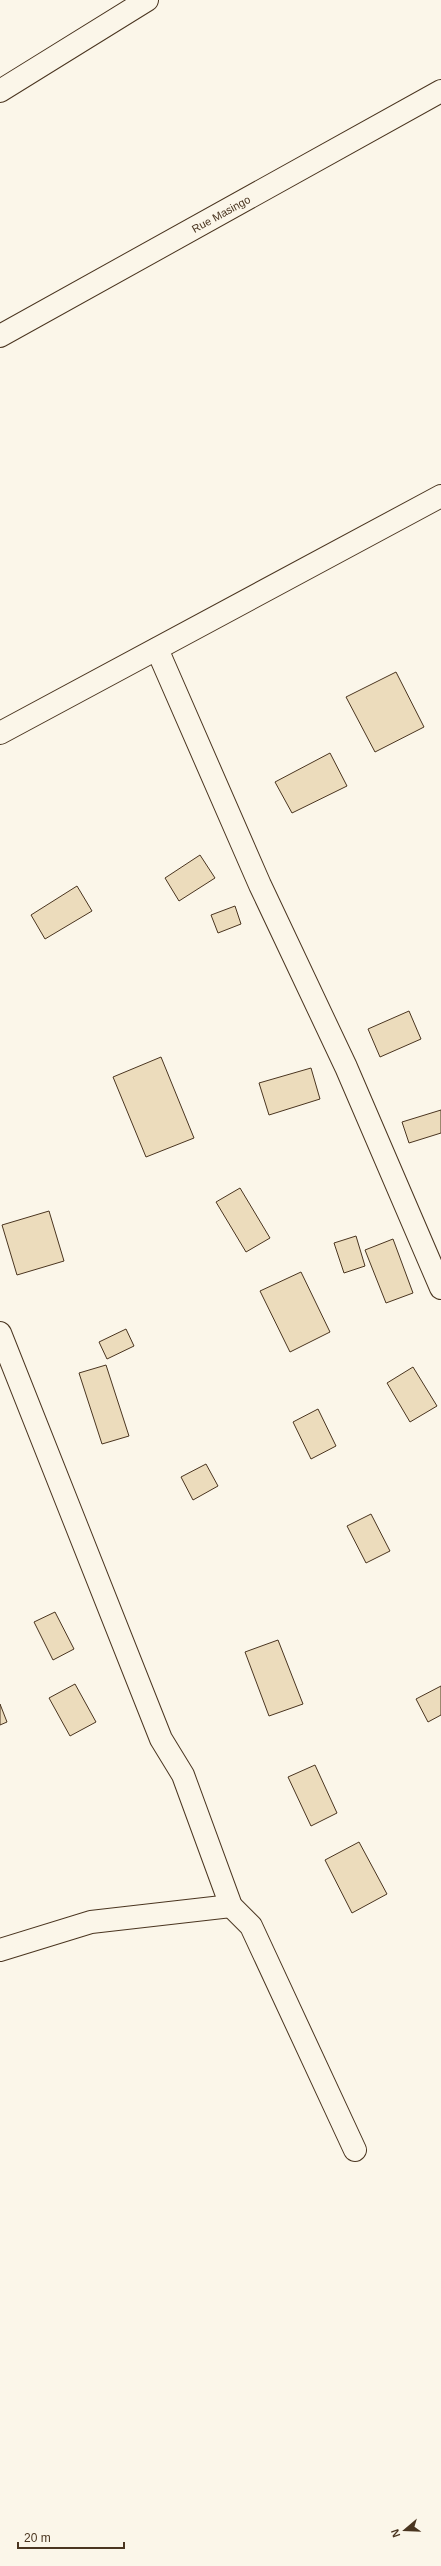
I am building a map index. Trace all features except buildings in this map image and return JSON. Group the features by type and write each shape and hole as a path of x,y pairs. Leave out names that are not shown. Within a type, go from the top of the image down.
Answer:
{"street":[{"path":"0,91 147,0"},
{"name":"Rue Masingo","path":"0,336 441,91"},
{"path":"0,733 441,496"},
{"path":"157,649 260,885 346,1067 441,1288"},
{"path":"0,1333 161,1739 183,1775 231,1906 251,1926 355,2150"},
{"path":"0,1950 91,1922 231,1906"}]}
